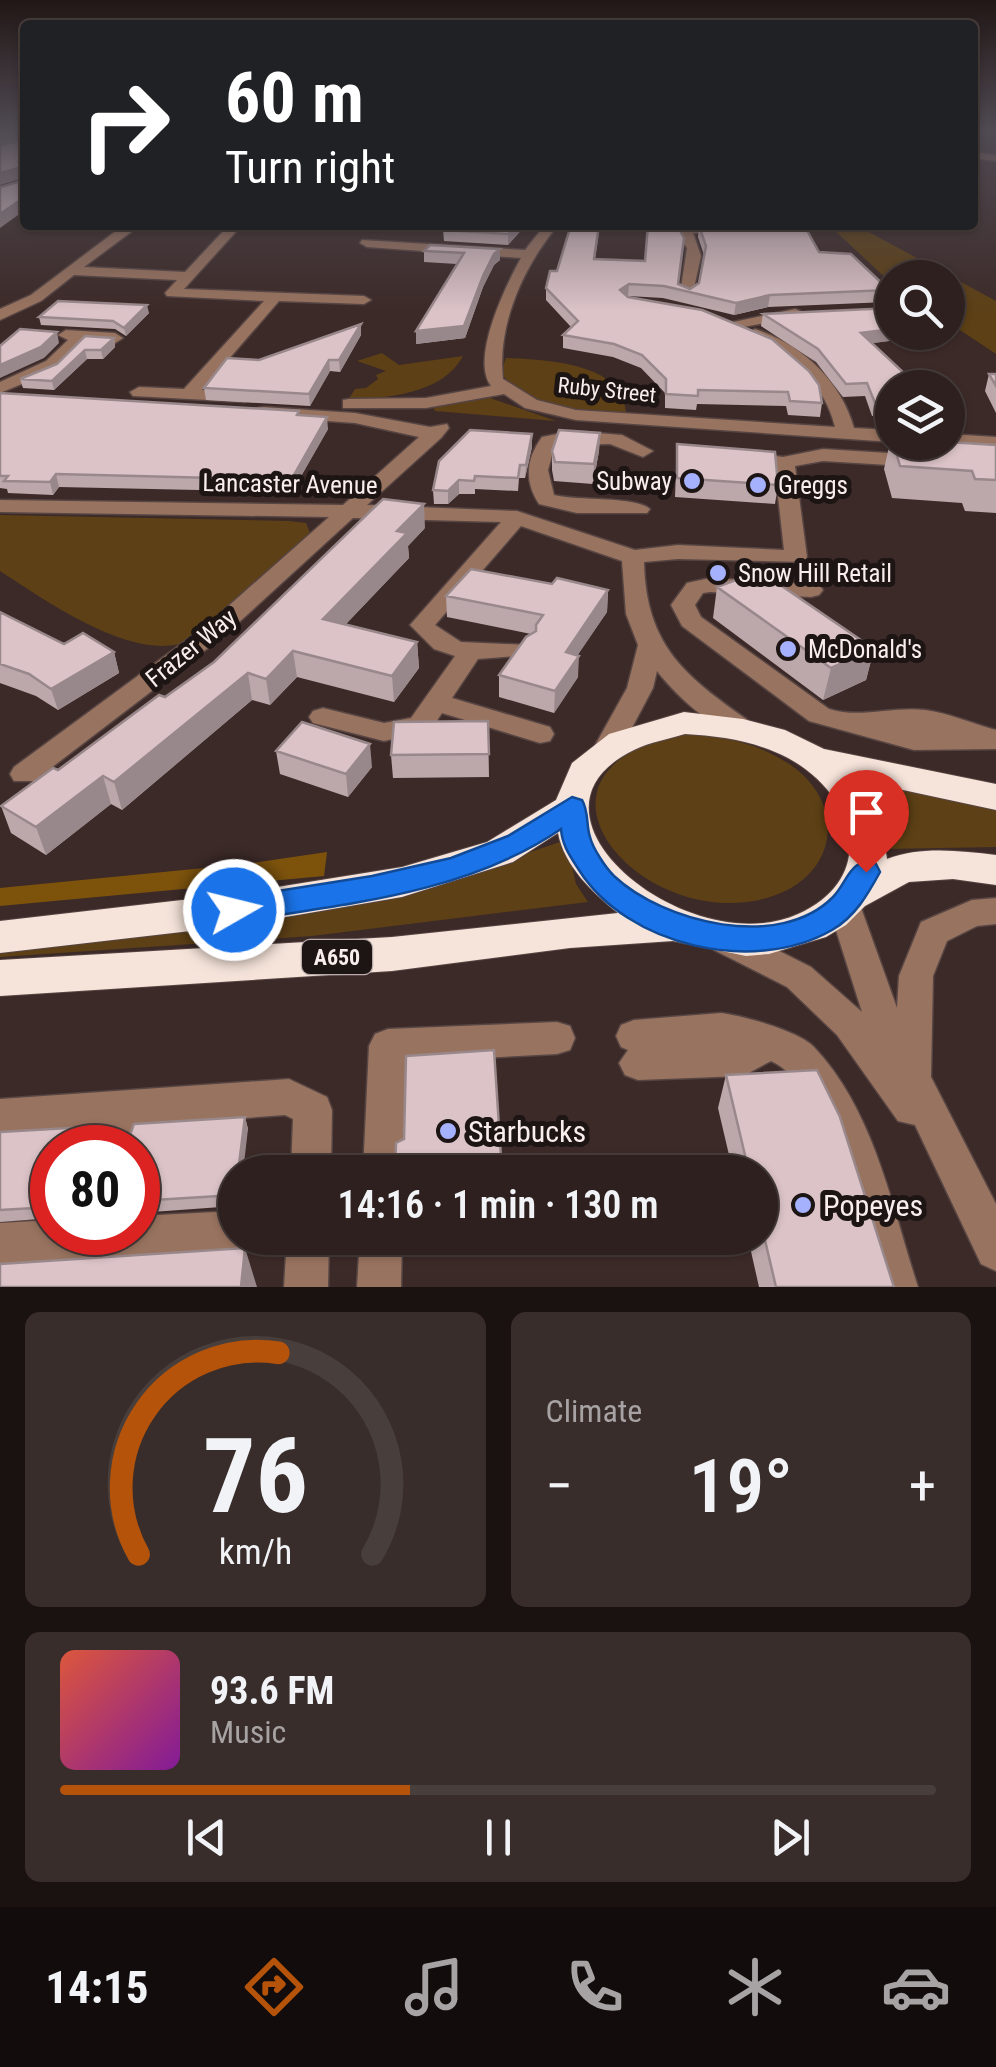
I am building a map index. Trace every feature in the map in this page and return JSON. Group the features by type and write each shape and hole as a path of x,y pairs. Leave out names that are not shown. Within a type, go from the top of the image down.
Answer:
{"highway":[{"path":"996,797 816,760 766,734 739,727 684,723 647,730 607,749 579,780 572,807 576,842 603,883 650,917 674,927 724,938 792,933 821,922 902,868 953,865 996,870"},
{"path":"816,760 855,800 866,823 868,860 849,900"},
{"path":"0,936 234,910 402,882 500,852 572,807"},
{"name":"A650","path":"0,978 392,954 588,930 674,927"}],"street":[{"path":"0,315 36,298 125,230"},
{"path":"231,230 172,292 364,300"},
{"path":"354,256 379,230"},
{"path":"503,389 495,381 493,352 526,254 548,230"},
{"path":"683,230 696,246 687,294"},
{"path":"366,242 526,254"},
{"path":"70,272 189,276"},
{"path":"188,394 274,296"},
{"path":"672,307 732,324 810,366 835,398 846,434"},
{"path":"732,324 768,316 809,314"},
{"path":"45,334 116,338"},
{"path":"0,388 52,365 81,336"},
{"path":"188,394 398,405 503,389"},
{"name":"Ruby Street","path":"503,389 530,404 576,415 875,435"},
{"name":"Frazer Way","path":"24,774 216,630 437,431 355,418 134,398 188,394"},
{"path":"0,396 27,397"},
{"path":"640,509 560,505 546,500 537,481 543,448 549,441 573,436 601,438 634,444 643,451"},
{"path":"965,441 996,443"},
{"path":"739,727 684,687 665,670 649,647 633,594 633,557 678,552 796,557 776,461 823,455 942,463"},
{"name":"Lancaster Avenue","path":"0,506 475,513 516,517 633,557"},
{"path":"516,517 422,625 432,638 449,648 470,652 520,650"},
{"path":"811,590 710,585 696,588 682,604 691,622 819,715 914,741 996,741"},
{"path":"607,749 640,688 649,647"},
{"path":"428,714 470,652"},
{"path":"323,716 384,732 428,714 540,734"},
{"path":"849,900 882,1018 996,1250"},
{"path":"912,1083 916,976 933,932 972,912 996,911"},
{"path":"724,938 799,977 850,1024 954,1164"},
{"path":"384,1155 388,1046 558,1038"},
{"path":"636,1049 743,1059 766,1044 799,1056 842,1117 896,1287"},
{"path":"0,1117 289,1097 313,1110 312,1155"},
{"path":"117,1125 121,1108"},
{"path":"160,1234 218,1232"},
{"path":"0,1244 30,1241"},
{"path":"306,1287 307,1255"},
{"path":"379,1287 380,1255"}],"shaded area":[{"path":"834,230 865,230 920,260 875,260 875,268"},
{"path":"965,284 996,301 996,354 965,333"},
{"path":"382,353 399,365 463,356 442,379 413,392 348,400 355,389 366,388 378,379 376,375 386,371 357,361"},
{"path":"506,358 560,363 597,374 612,383 622,396 626,413 540,402 512,385 501,372"},
{"path":"490,398 556,421 435,411 433,407"},
{"path":"0,515 289,521 306,523 310,533 189,641 167,646 143,644 91,626 0,571"},
{"path":"685,734 725,738 762,749 805,777 819,795 826,815 823,853 812,871 796,885 773,896 724,903 678,894 639,873 610,845 596,812 601,781 630,753"},
{"path":"869,782 996,808 996,847 885,849 880,815 867,786"},
{"path":"566,840 576,884 588,902 312,936 0,957 0,939 459,876"},
{"path":"327,852 324,876 0,906 0,888"}],"building":[{"path":"0,191 20,191 20,200 0,214"},
{"path":"443,230 512,230 508,234"},
{"path":"569,230 598,230 594,259 645,261 648,230 680,230 684,238 678,284 690,289 699,283 706,246 700,230 807,230 819,252 851,254 875,277 875,291 770,295 736,303 664,286 629,284 620,290 628,297 702,310 772,339 809,371 819,385 822,403 790,401 788,392 698,390 698,396 666,394 666,379 642,355 614,344 563,335 578,321 546,288 550,271 557,271"},
{"path":"430,245 500,249 483,276 464,326 416,331 464,253 424,251"},
{"path":"58,301 147,305 124,328 113,321 39,317"},
{"path":"875,309 875,331 861,333 901,370 875,370 875,403 867,383 846,384 818,349 763,314"},
{"path":"361,324 339,360 329,360 309,394 204,388 227,358 259,360"},
{"path":"20,329 57,332 41,347 0,365 0,346"},
{"path":"85,336 114,338 101,350 85,350 52,381 20,379 57,364"},
{"path":"0,393 299,411 297,415 327,417 291,480 56,474 50,482 4,481 8,476 0,476"},
{"path":"470,430 532,434 526,465 520,465 518,478 475,476 474,481 459,480 448,491 433,490 439,461"},
{"path":"559,430 600,433 594,464 555,462 552,451"},
{"path":"965,443 996,445 996,480 975,479 972,471 900,466 898,460 965,460"},
{"path":"677,444 775,452 778,485 677,478"},
{"path":"383,499 424,504 397,531 407,533 323,619 417,642 392,676 293,651 266,679 248,673 114,782 103,776 36,827 1,806 53,768 58,770 159,695 165,697 214,662"},
{"path":"471,569 552,584 557,578 608,590 566,652 579,656 555,691 499,675 526,637 536,631 543,615 446,596"},
{"path":"760,571 874,649 831,668 717,587"},
{"path":"0,612 64,644 83,633 114,652 51,689 29,674 0,664"},
{"path":"488,721 489,754 391,755 394,722"},
{"path":"302,722 370,744 346,774 276,751"},
{"name":"Starbucks","path":"494,1050 501,1155 396,1155 396,1143 404,1139 406,1056"},
{"name":"Popeyes","path":"817,1070 840,1117 894,1287 776,1287 768,1255 778,1255 778,1155 745,1155 726,1075"},
{"path":"245,1117 240,1155 218,1155 218,1196 160,1200 160,1125 134,1124"},
{"path":"30,1130 30,1208 0,1210 0,1132"},
{"path":"218,1250 218,1255 244,1255 241,1287 0,1287 0,1264"}],"place":[{"name":"Subway","path":"692,481"},
{"name":"Greggs","path":"758,485"},
{"name":"Snow Hill Retail","path":"718,573"},
{"name":"McDonald's","path":"788,649"},
{"name":"Starbucks","path":"448,1131"},
{"name":"Popeyes","path":"803,1205"}],"route":[{"path":"234,910 372,888 455,868 518,844 572,807 576,842 603,883 650,917 685,931 759,939 792,933 821,922 844,905 866,872"}]}
